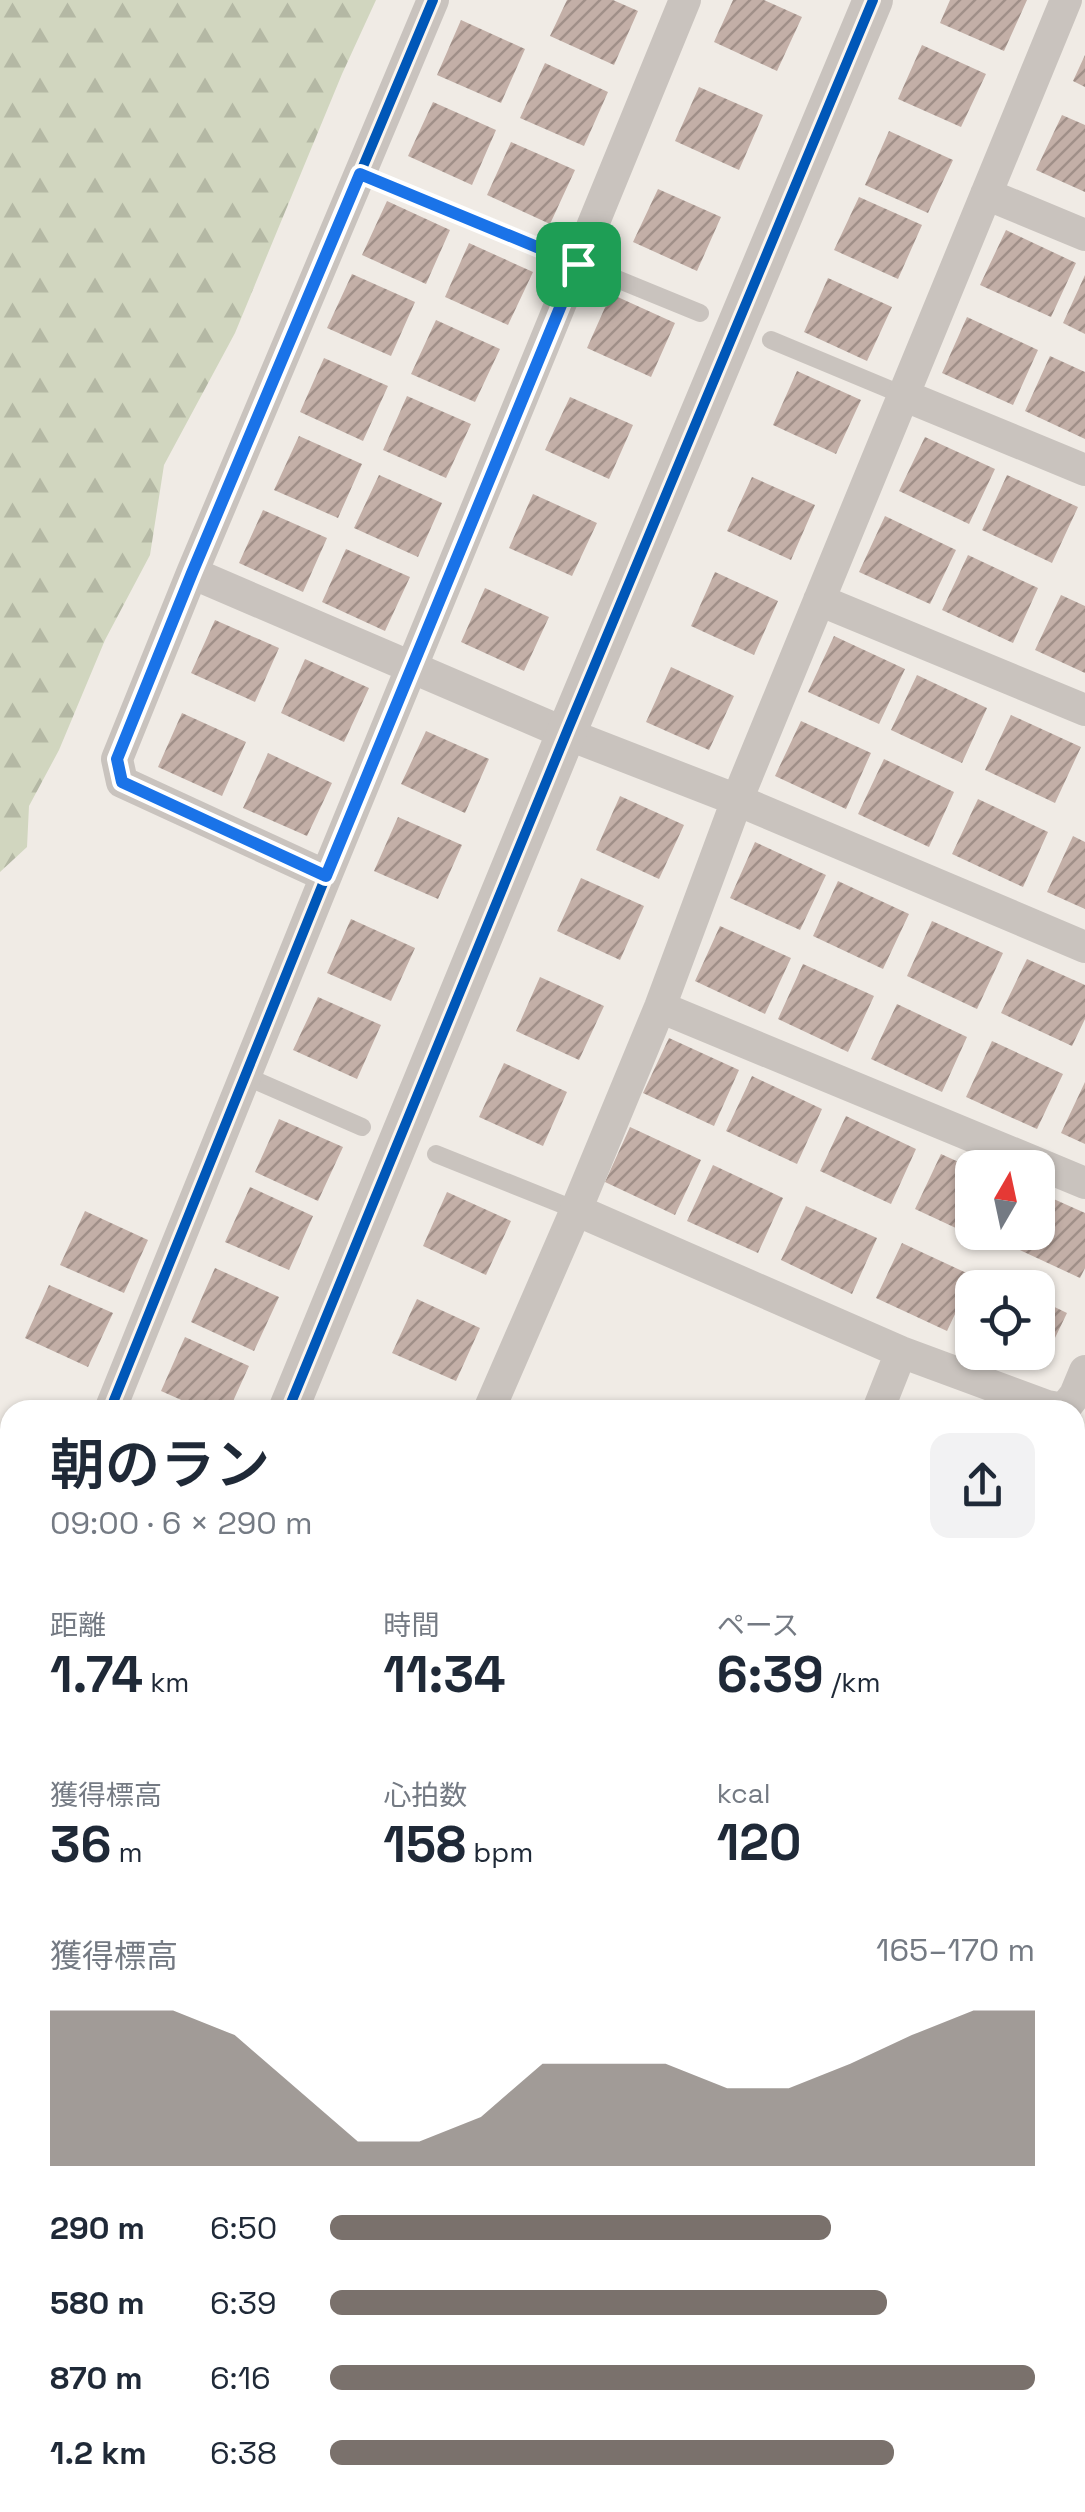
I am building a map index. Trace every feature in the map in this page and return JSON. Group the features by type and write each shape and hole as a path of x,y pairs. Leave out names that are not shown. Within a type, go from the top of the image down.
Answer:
{"street":[{"path":"326,876 122,782 117,759 434,0"},
{"path":"114,1400 686,0"},
{"path":"292,1400 873,0"},
{"path":"494,1400 660,1007 737,800 1066,0"},
{"path":"986,194 1085,235"},
{"path":"904,395 1085,470"},
{"path":"192,573 566,734 737,800 1085,947"},
{"path":"820,600 1085,710"},
{"path":"660,1007 1085,1183"},
{"path":"576,1210 901,1352 1030,1400"},
{"path":"882,1400 901,1352"},
{"path":"1072,1400 1085,1372"}],"lane":[{"path":"360,174 700,312"},
{"path":"771,340 904,395"},
{"path":"246,1076 362,1127"},
{"path":"436,1154 576,1210"}],"green space":[{"path":"0,0 376,0 235,333 164,465 150,555 105,640 59,750 29,806 27,847 0,872"}],"building":[{"path":"567,0 613,0 638,11 614,65 550,36"},
{"path":"733,0 764,0 802,17 777,71 714,42"},
{"path":"950,0 1027,0 1004,51 940,23"},
{"path":"461,20 525,49 501,103 437,75"},
{"path":"922,45 986,74 961,127 898,99"},
{"path":"1085,55 1085,87 1073,81"},
{"path":"545,63 608,92 584,146 520,118"},
{"path":"699,87 763,115 739,170 675,141"},
{"path":"433,102 496,130 472,185 408,156"},
{"path":"1062,115 1085,125 1085,192 1036,170"},
{"path":"889,131 953,160 928,213 865,185"},
{"path":"511,142 575,170 550,224 487,195"},
{"path":"658,189 721,217 697,271 633,242"},
{"path":"859,197 922,225 898,279 834,250"},
{"path":"387,201 450,230 426,284 362,255"},
{"path":"1006,230 1076,263 1051,317 980,285"},
{"path":"469,243 533,272 508,325 445,297"},
{"path":"352,274 415,302 391,356 327,328"},
{"path":"1085,275 1085,334 1063,323"},
{"path":"828,278 892,307 867,361 804,332"},
{"path":"611,294 675,323 651,377 587,348"},
{"path":"967,317 1038,350 1013,405 942,373"},
{"path":"436,320 500,349 475,402 411,374"},
{"path":"1050,356 1085,372 1085,439 1025,411"},
{"path":"324,358 388,386 363,441 300,412"},
{"path":"797,371 861,400 836,454 773,425"},
{"path":"407,396 471,424 446,478 383,450"},
{"path":"570,397 633,425 609,479 545,450"},
{"path":"299,436 362,464 338,518 274,490"},
{"path":"925,437 995,469 969,524 899,491"},
{"path":"379,475 442,503 418,557 354,528"},
{"path":"1007,475 1078,507 1052,563 982,530"},
{"path":"752,477 815,505 791,560 727,531"},
{"path":"533,494 597,523 572,576 509,548"},
{"path":"263,510 327,538 303,592 239,563"},
{"path":"885,516 956,550 930,604 859,572"},
{"path":"346,549 410,577 385,631 322,602"},
{"path":"968,555 1038,588 1013,643 942,610"},
{"path":"715,572 778,601 754,655 691,626"},
{"path":"485,588 549,617 524,671 461,642"},
{"path":"1061,595 1085,606 1085,673 1035,650"},
{"path":"215,620 279,648 255,702 191,673"},
{"path":"834,636 905,669 879,724 808,692"},
{"path":"305,659 369,688 344,742 281,713"},
{"path":"671,667 734,696 709,750 646,722"},
{"path":"917,675 987,708 962,763 891,730"},
{"path":"182,713 246,742 222,796 158,767"},
{"path":"1011,715 1081,747 1055,803 985,770"},
{"path":"801,721 871,753 846,809 775,776"},
{"path":"426,731 489,759 465,813 401,784"},
{"path":"268,753 332,783 307,836 243,808"},
{"path":"884,759 954,792 929,847 858,814"},
{"path":"620,796 684,825 659,879 596,850"},
{"path":"978,799 1048,832 1023,887 952,854"},
{"path":"398,817 462,845 438,899 374,871"},
{"path":"1073,836 1085,842 1085,909 1047,892"},
{"path":"755,842 826,875 800,930 730,898"},
{"path":"581,878 644,906 620,960 557,931"},
{"path":"838,881 909,914 883,969 813,936"},
{"path":"351,919 415,948 391,1001 327,973"},
{"path":"932,921 1003,953 977,1009 907,976"},
{"path":"720,926 791,958 765,1014 695,981"},
{"path":"1027,959 1085,985 1085,1019 1072,1046 1001,1013"},
{"path":"803,964 874,996 848,1052 778,1019"},
{"path":"540,977 604,1006 579,1060 516,1031"},
{"path":"318,997 381,1025 357,1079 293,1050"},
{"path":"897,1004 967,1037 942,1092 871,1059"},
{"path":"669,1038 739,1070 714,1126 643,1093"},
{"path":"992,1041 1063,1074 1037,1129 966,1097"},
{"path":"504,1063 567,1092 543,1146 479,1117"},
{"path":"752,1076 822,1109 797,1164 726,1131"},
{"path":"1085,1082 1085,1144 1061,1133"},
{"path":"846,1116 916,1149 891,1204 820,1171"},
{"path":"279,1119 343,1147 318,1201 255,1172"},
{"path":"630,1127 701,1160 675,1215 605,1182"},
{"path":"941,1154 955,1160 955,1228 915,1209"},
{"path":"713,1165 783,1198 758,1253 687,1221"},
{"path":"250,1187 313,1216 289,1270 225,1242"},
{"path":"447,1192 511,1221 486,1275 423,1246"},
{"path":"1055,1200 1085,1213 1085,1268 1080,1278 1020,1250 1055,1250"},
{"path":"806,1206 877,1238 852,1294 781,1260"},
{"path":"85,1211 148,1240 124,1293 60,1265"},
{"path":"902,1243 960,1270 955,1270 955,1314 947,1331 876,1298"},
{"path":"215,1268 279,1297 254,1351 191,1322"},
{"path":"49,1285 113,1313 88,1367 25,1338"},
{"path":"417,1299 480,1328 456,1381 392,1353"},
{"path":"1055,1307 1067,1313 1055,1338"},
{"path":"185,1337 249,1366 234,1400 181,1400 161,1391"}],"cycle path":[{"path":"114,1400 326,876 122,782 117,759 433,0"},
{"path":"292,1400 873,0"}],"route":[{"path":"360,174 578,264 326,876 122,782 117,759 360,174"}]}
